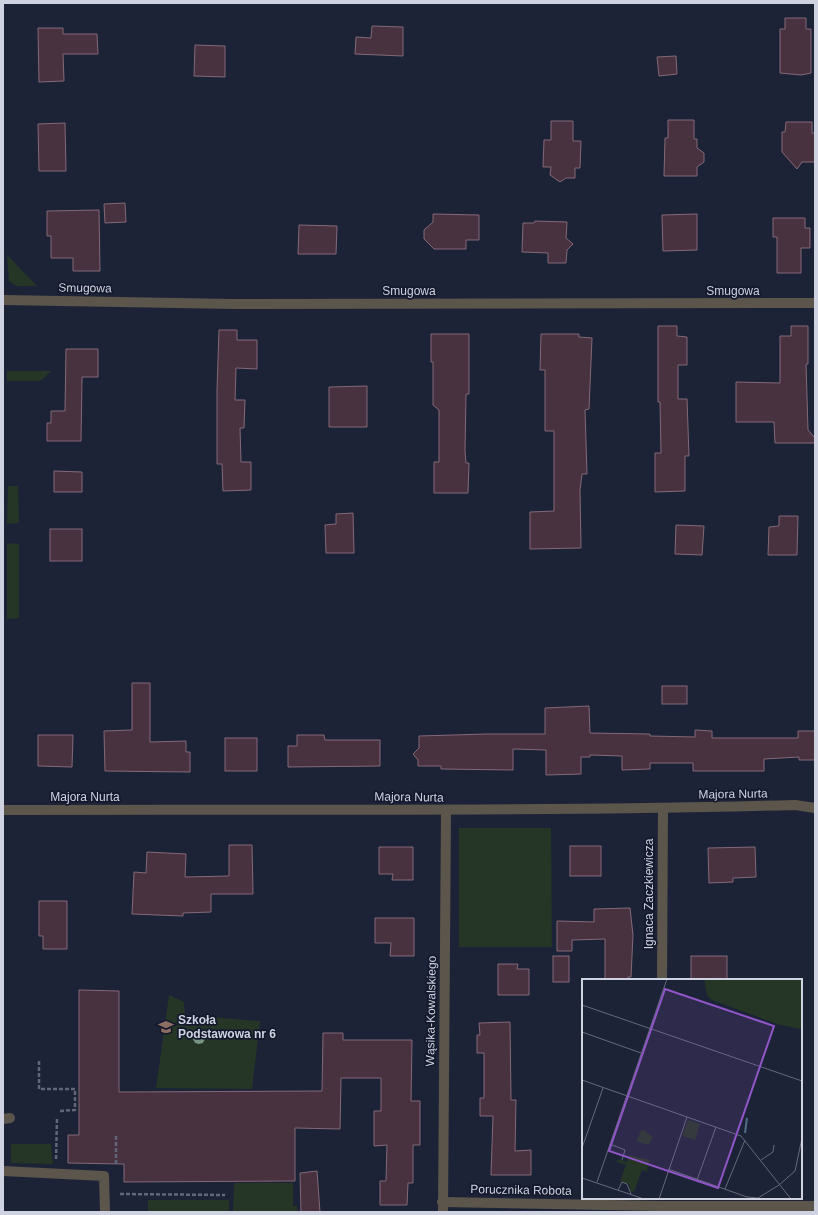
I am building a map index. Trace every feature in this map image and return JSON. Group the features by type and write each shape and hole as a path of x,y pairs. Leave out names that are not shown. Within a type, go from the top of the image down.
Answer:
{"street":[{"name":"Smugowa","path":"3,300 258,304 815,303"},
{"name":"Majora Nurta","path":"3,810 277,809 446,811 795,805 815,808"},
{"name":"Ignaca Zaczkiewicza","path":"662,979 663,808"},
{"name":"Wąsika-Kowalskiego","path":"442,1207 446,811"},
{"path":"3,1171 104,1176 105,1212"},
{"name":"Porucznika Robota","path":"442,1207 661,1202 815,1206"}],"path":[{"path":"40,1061 39,1089 75,1089 75,1110 58,1111"},
{"path":"56,1174 57,1119"},
{"path":"116,1136 116,1168"},
{"path":"115,1194 225,1195"}],"green space":[{"path":"7,255 37,286 16,286 9,281"},
{"path":"7,371 51,371 42,380 38,381 7,381"},
{"path":"8,486 18,486 19,523 7,524"},
{"path":"7,543 19,544 19,618 7,619"},
{"path":"459,828 551,828 552,947 459,947"},
{"path":"169,995 184,1002 185,1015 260,1021 252,1089 156,1088"},
{"path":"11,1144 51,1144 53,1164 11,1163"},
{"path":"234,1183 293,1183 293,1206 297,1206 297,1212 233,1212"},
{"path":"148,1200 229,1200 229,1212 148,1212"}],"building":[{"path":"785,18 806,18 806,29 811,29 811,73 801,75 780,73 780,29 785,29"},
{"path":"372,26 403,27 403,56 355,54 356,37 371,38"},
{"path":"38,28 63,28 63,34 97,34 98,54 63,54 64,81 39,82"},
{"path":"195,45 225,46 225,77 194,76"},
{"path":"676,56 677,74 659,76 657,57"},
{"path":"668,120 694,120 694,139 697,139 697,148 704,153 704,162 697,167 697,176 664,176 665,138 668,138"},
{"path":"551,121 573,121 573,141 581,141 580,168 575,168 575,178 566,178 560,182 550,175 551,167 543,167 544,140 551,140"},
{"path":"786,122 812,122 812,133 815,133 815,162 802,162 797,169 782,152 782,132 785,132"},
{"path":"65,123 66,171 39,171 38,124"},
{"path":"125,203 126,222 105,223 104,204"},
{"path":"99,210 100,271 73,271 73,258 51,258 51,236 47,236 47,211"},
{"path":"433,214 479,215 479,240 466,240 466,249 434,249 424,239 424,230 433,222"},
{"path":"697,214 697,250 663,251 662,215"},
{"path":"773,218 805,218 805,228 810,228 810,248 801,248 801,273 777,273 777,237 773,237"},
{"path":"535,221 567,222 566,238 573,244 567,250 566,263 548,263 548,253 522,252 523,223 534,223"},
{"path":"299,225 337,226 336,254 298,254"},
{"path":"658,326 677,326 677,336 687,337 687,365 678,365 678,399 687,399 689,456 685,456 685,491 655,492 655,453 661,453 660,402 658,402"},
{"path":"791,326 808,326 808,364 806,364 808,430 815,438 815,443 775,443 774,422 736,422 736,382 780,383 780,336 791,336"},
{"path":"219,330 237,330 237,340 257,340 257,369 236,368 235,400 245,400 244,428 240,428 241,462 251,462 251,490 223,491 222,464 217,464"},
{"path":"431,334 469,334 469,394 466,394 465,451 466,463 469,463 468,493 434,493 434,462 439,462 439,410 433,405 433,362 431,362"},
{"path":"541,334 579,334 579,337 592,338 589,409 585,410 587,474 582,474 580,490 581,548 530,549 530,512 554,511 554,431 545,431 545,370 540,370"},
{"path":"66,349 98,349 98,377 82,377 81,441 47,441 47,423 51,423 51,411 65,411"},
{"path":"367,386 367,427 329,427 329,387"},
{"path":"54,471 82,472 82,492 54,492"},
{"path":"353,513 354,553 326,553 325,525 336,524 336,514"},
{"path":"779,516 798,516 797,555 768,555 769,527 779,526"},
{"path":"676,525 704,526 702,555 675,554"},
{"path":"50,529 82,529 82,561 50,561"},
{"path":"132,683 150,683 150,742 186,741 186,752 190,752 190,772 105,771 104,731 132,730"},
{"path":"662,686 687,686 687,704 662,704"},
{"path":"589,706 590,733 650,734 650,736 695,737 695,730 712,731 712,738 798,738 798,731 815,731 815,760 799,760 799,757 764,759 764,771 693,771 693,763 650,763 650,769 622,770 622,756 590,755 590,757 581,757 581,774 546,775 546,750 513,749 513,770 441,769 441,766 418,766 418,760 413,754 419,748 419,736 545,734 545,708"},
{"path":"38,735 73,735 72,767 38,766"},
{"path":"297,735 324,735 325,740 380,740 380,766 288,767 288,746 297,746"},
{"path":"225,738 257,738 257,771 225,771"},
{"path":"229,845 252,845 253,894 211,894 211,912 183,913 183,916 132,914 134,872 146,873 147,852 186,854 185,877 229,876"},
{"path":"570,846 601,846 601,876 570,876"},
{"path":"379,847 413,847 413,880 392,880 393,874 379,874"},
{"path":"755,847 756,877 733,878 733,882 709,883 708,848"},
{"path":"39,901 67,901 67,949 43,949 43,936 39,936"},
{"path":"630,908 633,935 631,977 628,977 628,979 605,979 605,939 572,940 572,951 557,951 557,921 594,922 594,909"},
{"path":"375,918 414,918 414,956 390,956 391,943 375,943"},
{"path":"553,956 569,956 569,982 553,982"},
{"path":"691,956 727,956 727,979 691,979"},
{"path":"498,964 518,964 517,969 529,969 529,995 498,995"},
{"path":"79,990 119,991 119,1092 322,1091 323,1033 343,1033 343,1040 412,1040 411,1101 420,1101 420,1145 413,1145 413,1183 408,1183 407,1205 380,1205 380,1181 386,1181 387,1145 374,1146 374,1111 381,1111 381,1078 341,1078 340,1129 295,1128 295,1181 124,1182 124,1164 68,1163 68,1135 79,1135"},
{"path":"510,1022 511,1100 516,1100 515,1151 531,1150 531,1175 491,1175 493,1116 480,1116 480,1098 484,1098 484,1053 477,1053 477,1035 480,1035 479,1023"},
{"path":"317,1171 320,1212 301,1212 300,1173"}],"place":[{"name":"Szkoła Podstawowa nr 6","path":"166,1027"}]}
